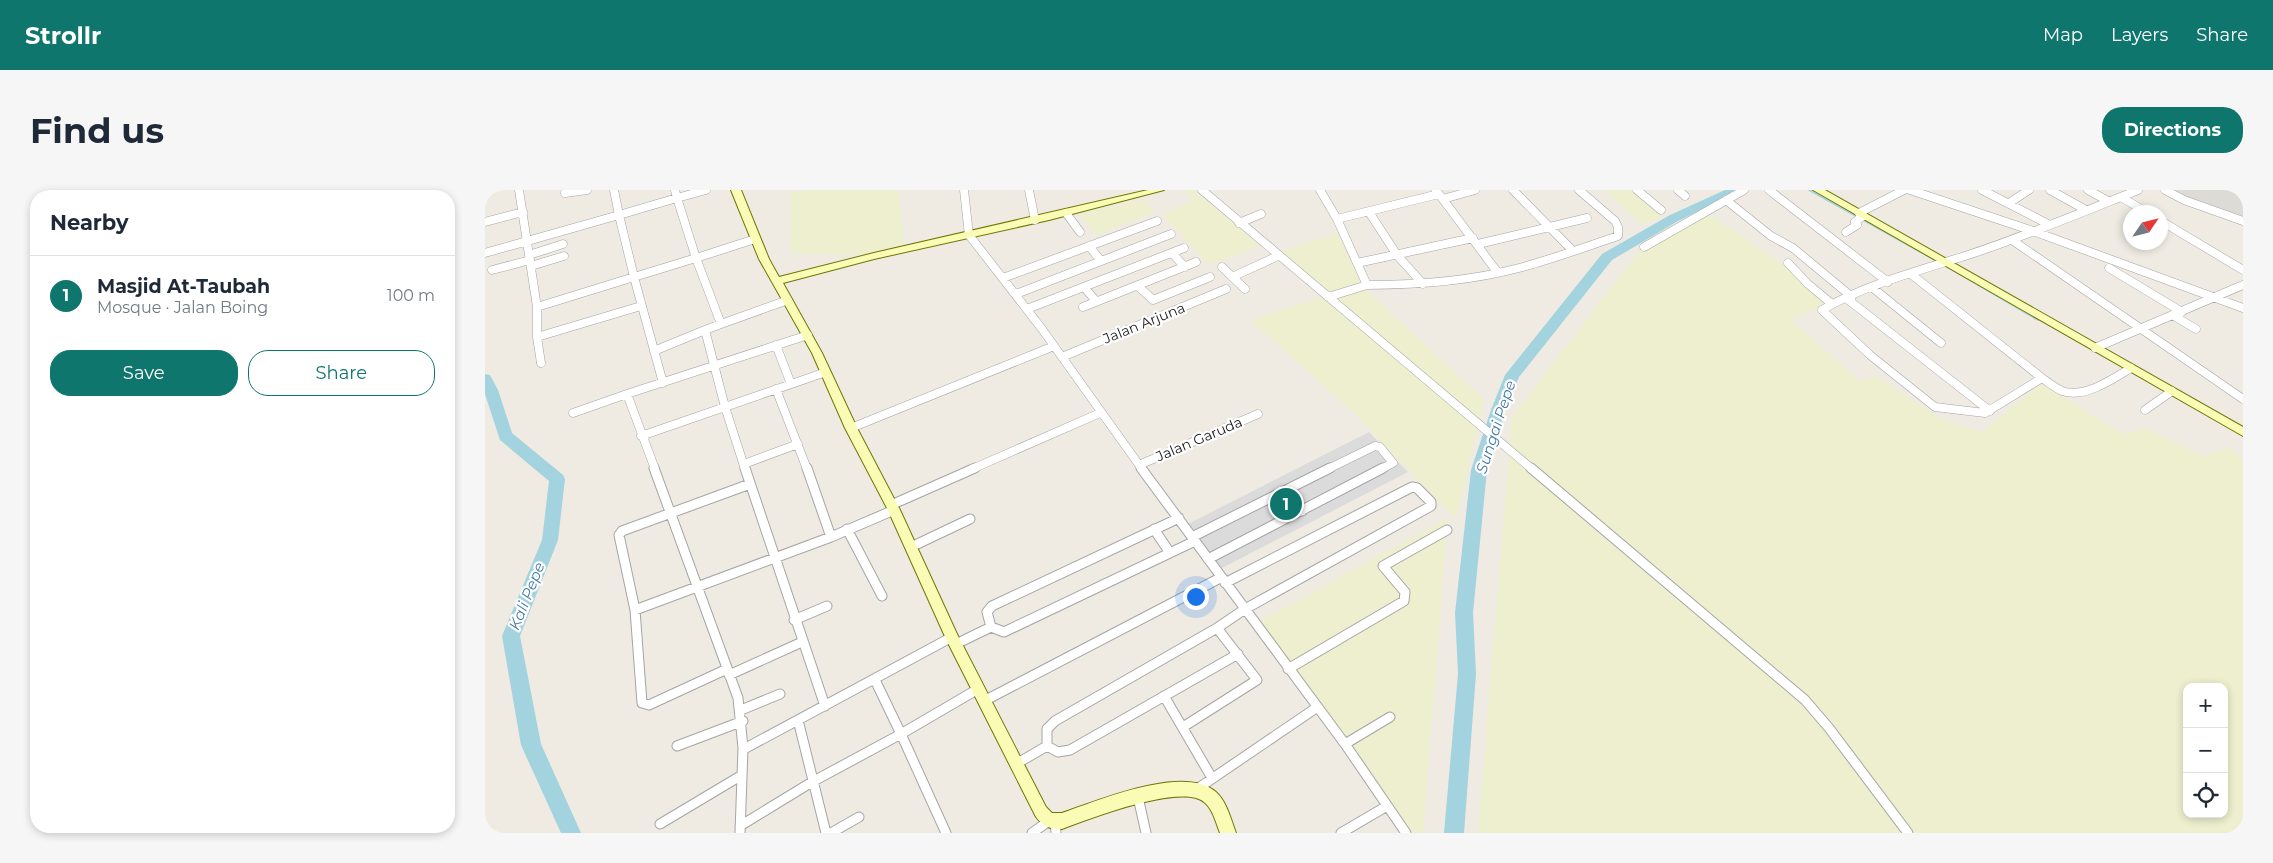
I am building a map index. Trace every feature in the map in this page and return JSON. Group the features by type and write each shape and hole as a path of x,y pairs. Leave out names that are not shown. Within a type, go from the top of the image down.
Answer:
{"main road":[{"path":"735,190 750,220 755,239 808,335 954,640 1041,812 1053,825 1138,797 1169,790 1197,789 1209,795 1218,809 1228,833"},
{"path":"777,281 874,256 1065,214 1159,190"},
{"path":"1818,190 1860,217 1944,262 2243,432"}],"street":[{"path":"519,190 537,307 537,337 541,363"},
{"path":"565,193 587,190"},
{"path":"613,190 641,306 663,383"},
{"path":"675,190 696,258 721,324"},
{"path":"485,253 706,190"},
{"path":"964,190 969,235 1016,294 1100,413 1345,744 1406,833"},
{"path":"1029,190 1035,220"},
{"path":"1202,190 1481,428 1805,700 1829,728 1909,833"},
{"path":"1320,190 1337,219 1367,285"},
{"path":"1337,219 1439,194 1475,190"},
{"path":"1513,190 1573,251"},
{"path":"1328,297 1367,285 1446,282 1498,272 1616,238 1619,235 1615,221 1579,190"},
{"path":"1637,190 1661,210"},
{"path":"1678,190 1685,196"},
{"path":"1644,247 1745,190"},
{"path":"1769,190 1888,282"},
{"path":"1846,232 1857,225 1855,222 1860,217 1904,190"},
{"path":"1909,190 2033,231 2243,308"},
{"path":"1985,190 2050,225"},
{"path":"2009,203 2029,190"},
{"path":"2050,190 2086,210"},
{"path":"2088,190 2108,201"},
{"path":"2042,378 1990,411 1979,413 1935,407 1870,355 1823,310 1832,304 1888,282 2012,240 2138,190"},
{"path":"2165,190 2184,200 2243,220"},
{"path":"1439,194 1498,272"},
{"path":"2121,197 2134,205"},
{"path":"1726,200 1771,236 1793,248 1849,297 1990,411"},
{"path":"485,222 523,212"},
{"path":"1369,212 1397,255 1423,284"},
{"path":"1065,214 1080,232"},
{"path":"1239,223 1261,214"},
{"path":"1357,264 1397,255 1551,228 1587,218"},
{"path":"1003,278 1157,221"},
{"path":"2168,225 2243,270"},
{"path":"1016,294 1171,234"},
{"path":"537,307 755,239"},
{"path":"2012,240 2243,399"},
{"path":"530,260 563,244"},
{"path":"1089,246 1101,261"},
{"path":"1027,309 1185,248"},
{"path":"1172,253 1185,267"},
{"path":"492,270 530,260 564,256"},
{"path":"1232,277 1278,256"},
{"path":"1083,306 1197,262"},
{"path":"1788,263 1808,284 1832,304"},
{"path":"1222,267 1245,288"},
{"path":"2109,268 2178,314 2196,329"},
{"path":"1911,274 2042,378 2063,391 2073,392 2106,383 2131,368"},
{"path":"1138,286 1153,300 1210,277"},
{"path":"2095,348 2243,285"},
{"path":"1084,287 1096,301"},
{"name":"Jalan Arjuna","path":"1062,357 1226,289"},
{"path":"1874,289 1941,343"},
{"path":"653,351 788,300"},
{"path":"537,337 641,306"},
{"path":"705,330 725,407 794,620 825,706"},
{"path":"573,413 808,335"},
{"path":"776,345 791,384"},
{"path":"851,428 1054,346"},
{"path":"641,436 826,372"},
{"path":"776,389 831,536"},
{"path":"2145,410 2172,391"},
{"path":"627,394 742,715 744,749 740,829"},
{"path":"635,610 831,536 1100,413"},
{"name":"Jalan Garuda","path":"1139,465 1198,438 1258,414"},
{"path":"744,464 798,444"},
{"path":"744,749 954,640 991,627 1004,632 1170,553 1285,491 1375,446 1380,447 1392,461 1391,466 1208,559"},
{"path":"750,484 669,512 622,531 619,535 635,610 642,703 649,705 802,642"},
{"path":"740,829 812,782 901,734 1223,581 1412,487 1417,488 1431,502 1431,506 1245,609 1217,628 1047,726 1045,732 1047,746"},
{"path":"1285,491 1302,512"},
{"path":"991,627 987,612 992,606 1179,518"},
{"path":"911,547 970,519"},
{"path":"847,529 882,596"},
{"path":"1154,529 1170,553"},
{"path":"1288,668 1404,601 1406,597 1405,592 1383,566 1447,530"},
{"path":"794,620 827,606"},
{"path":"1183,727 1257,680 1217,628"},
{"path":"1047,746 1058,752 1070,750 1238,654"},
{"path":"875,680 946,833"},
{"path":"677,746 742,715 780,694"},
{"path":"1164,696 1212,778"},
{"path":"1197,789 1317,708"},
{"path":"1345,744 1390,717"},
{"path":"798,720 826,833"},
{"path":"1016,764 1047,746"},
{"path":"660,824 742,775"},
{"path":"1138,797 1146,833"},
{"path":"1341,833 1387,806"},
{"path":"831,833 859,817"},
{"path":"1032,833 1053,825"}],"shaded area":[{"path":"2171,190 2243,190 2243,217 2185,196"},
{"path":"1369,432 1408,472 1218,570 1186,525"}],"green space":[{"path":"811,190 899,190 905,249 865,255 791,253 791,193"},
{"path":"1184,190 1194,190 1260,246 1210,265 1161,214 1193,201"},
{"path":"1604,190 1633,190 1663,218 1642,224"},
{"path":"1143,199 1155,212 1096,235 1079,214"},
{"path":"1707,213 1835,299 1791,320 1860,381 1875,375 1942,420 1982,432 2042,383 2123,434 2146,428 2203,456 2229,448 2243,458 2243,833 1478,833 1512,417 1641,249"},
{"path":"1338,233 1362,286 1484,399 1456,519 1347,406 1250,320 1327,296 1278,252"},
{"path":"1448,518 1423,833 1410,833 1258,622"}],"waterway":[{"name":"Sungai Pepe","path":"1454,833 1467,674 1464,613 1479,470 1498,410 1512,375 1607,257 1674,218 1735,190"},
{"path":"1809,190 1937,261"},
{"path":"1944,265 2038,320"},
{"name":"Kali Pepe","path":"485,379 491,390 505,436 557,479 550,540 511,636 531,745 571,833"}],"place":[{"name":"Masjid At-Taubah","path":"1286,504"}]}
